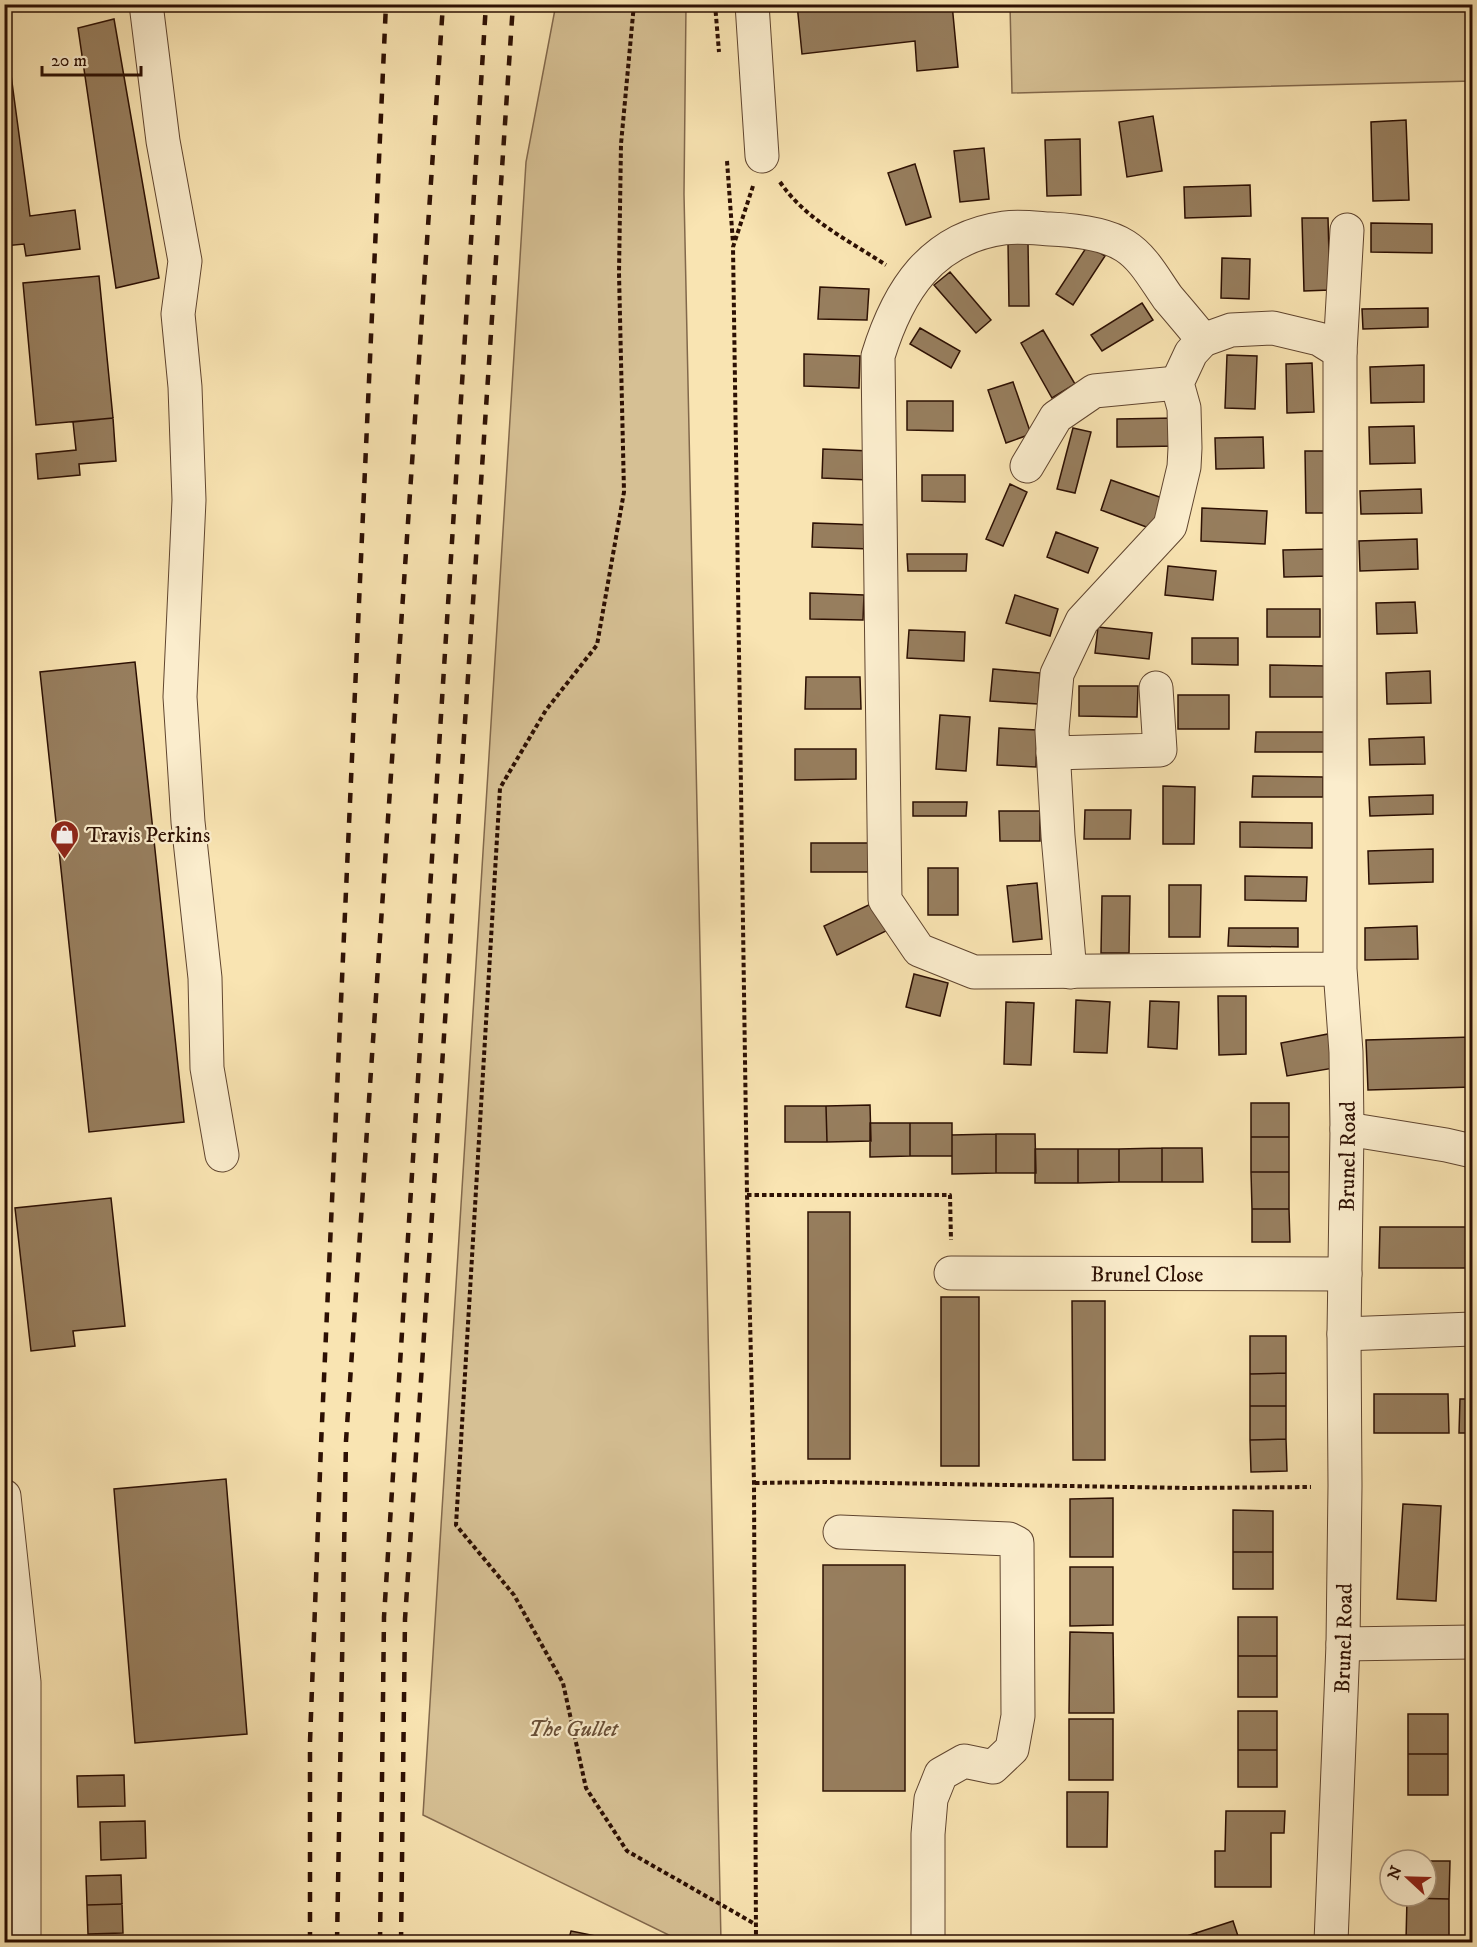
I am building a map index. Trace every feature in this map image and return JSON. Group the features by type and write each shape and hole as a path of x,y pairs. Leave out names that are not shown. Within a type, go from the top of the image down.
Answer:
{"street":[{"path":"146,4 163,141 185,261 178,314 185,387 189,500 180,697 188,822 205,978 207,1068 222,1155"},
{"path":"752,4 762,156"},
{"path":"1203,340 1167,296 1148,268 1124,245 1092,233 1031,227 1005,228 978,233 959,241 937,255 912,282 888,325 878,356 885,900 919,950 974,972 1340,969"},
{"name":"Brunel Road","path":"1331,1942 1342,1644 1345,1486 1344,1334 1347,1129 1346,1052 1340,969 1340,352 1347,230"},
{"path":"1070,972 1058,836 1052,731 1057,674 1082,621 1170,526 1184,467 1185,448 1184,408 1177,383 1191,353 1203,340 1231,330 1273,328 1319,339 1340,352"},
{"path":"1027,466 1056,417 1094,392 1177,383"},
{"path":"1053,753 1160,750 1156,688"},
{"path":"1347,1129 1473,1151"},
{"name":"Brunel Close","path":"951,1273 1345,1274"},
{"path":"1344,1334 1473,1329"},
{"path":"4,1496 24,1682 24,1942"},
{"path":"840,1532 1009,1539 1017,1543 1018,1716 1012,1749 993,1767 964,1761 941,1774 931,1799 928,1834 928,1942"},
{"path":"1342,1644 1473,1642"}],"path":[{"path":"634,4 621,156 619,273 624,492 597,645 546,710 500,788 456,1526 514,1595 563,1683 586,1788 627,1851 755,1924"},
{"path":"756,1942 754,1483 747,1195 734,247 762,156"},
{"path":"762,156 802,209 912,282"},
{"path":"747,1195 950,1195 951,1273"},
{"path":"754,1483 825,1482 1189,1488 1345,1486"}],"green space":[{"name":"The Gullet","path":"556,4 686,5 684,194 721,1942 683,1942 423,1815 526,162"},
{"path":"1010,5 1472,5 1472,81 1012,93"}],"building":[{"path":"797,4 952,4 958,67 917,71 915,41 802,54"},
{"path":"114,19 159,278 116,288 78,28"},
{"path":"4,23 30,216 75,210 80,249 26,256 24,244 4,246"},
{"path":"1153,116 1162,171 1127,177 1119,122"},
{"path":"1406,120 1409,200 1373,201 1371,122"},
{"path":"1080,139 1081,195 1047,196 1045,140"},
{"path":"984,148 989,199 960,202 954,151"},
{"path":"915,164 931,217 906,225 888,173"},
{"path":"1250,185 1251,216 1185,218 1184,187"},
{"path":"1302,218 1328,218 1330,290 1304,291"},
{"path":"1371,223 1432,224 1432,253 1371,252"},
{"path":"1008,242 1028,242 1029,306 1009,306"},
{"path":"1088,245 1105,256 1073,305 1056,294"},
{"path":"1222,258 1250,259 1249,299 1221,298"},
{"path":"950,272 991,320 976,333 934,285"},
{"path":"99,276 113,418 36,425 23,283"},
{"path":"820,287 869,289 867,320 818,319"},
{"path":"1142,303 1153,320 1102,351 1091,335"},
{"path":"1428,308 1428,327 1363,329 1362,309"},
{"path":"920,328 960,351 951,368 910,344"},
{"path":"1043,330 1075,384 1052,398 1021,343"},
{"path":"804,354 860,356 859,388 804,386"},
{"path":"1227,355 1257,356 1255,409 1225,408"},
{"path":"1312,363 1314,412 1287,413 1286,364"},
{"path":"1424,365 1424,402 1371,403 1370,367"},
{"path":"1013,382 1031,434 1006,443 988,390"},
{"path":"907,401 953,401 953,431 907,430"},
{"path":"113,418 116,461 79,464 80,475 38,479 36,454 76,450 73,422"},
{"path":"1176,418 1177,446 1117,447 1117,419"},
{"path":"1414,426 1415,463 1370,464 1369,427"},
{"path":"1073,428 1091,432 1075,493 1057,489"},
{"path":"1263,437 1264,468 1216,469 1215,438"},
{"path":"823,449 870,451 869,480 822,478"},
{"path":"1305,451 1327,451 1328,513 1306,513"},
{"path":"922,475 965,475 965,502 922,501"},
{"path":"1111,480 1168,500 1157,531 1101,510"},
{"path":"1010,484 1027,492 1003,546 986,539"},
{"path":"1421,489 1422,513 1361,514 1360,491"},
{"path":"1202,508 1267,511 1265,544 1201,541"},
{"path":"813,523 872,525 871,549 812,547"},
{"path":"1056,532 1098,548 1088,573 1047,557"},
{"path":"1417,539 1418,569 1360,571 1359,541"},
{"path":"1330,549 1331,576 1284,577 1283,550"},
{"path":"907,554 967,554 966,571 908,571"},
{"path":"1168,566 1216,571 1213,600 1165,595"},
{"path":"810,593 864,595 863,620 810,619"},
{"path":"1015,595 1058,609 1050,636 1006,623"},
{"path":"1415,602 1417,633 1377,634 1376,603"},
{"path":"1267,609 1320,609 1320,637 1267,637"},
{"path":"1098,627 1152,633 1149,659 1095,653"},
{"path":"909,630 965,632 964,661 907,658"},
{"path":"1192,638 1238,638 1238,665 1192,664"},
{"path":"135,662 184,1122 89,1132 40,672"},
{"path":"1270,665 1326,666 1325,697 1270,697"},
{"path":"993,669 1040,673 1038,704 990,701"},
{"path":"1430,671 1431,703 1387,704 1386,673"},
{"path":"806,677 860,677 861,709 805,709"},
{"path":"1079,686 1138,686 1137,717 1079,716"},
{"path":"1178,695 1229,695 1229,729 1178,729"},
{"path":"940,715 970,717 966,771 936,769"},
{"path":"999,728 1037,730 1036,767 997,765"},
{"path":"1256,732 1329,732 1329,752 1255,752"},
{"path":"1424,737 1425,764 1370,765 1369,739"},
{"path":"795,749 856,749 856,779 795,780"},
{"path":"1253,776 1323,777 1323,797 1252,797"},
{"path":"1163,786 1195,787 1194,844 1163,844"},
{"path":"1433,795 1433,814 1370,816 1369,797"},
{"path":"913,802 967,802 966,816 913,816"},
{"path":"1085,810 1131,810 1130,839 1084,839"},
{"path":"999,811 1040,811 1040,841 1000,841"},
{"path":"1240,822 1312,823 1312,848 1240,847"},
{"path":"811,843 870,843 869,872 811,872"},
{"path":"1433,849 1433,882 1369,884 1368,851"},
{"path":"928,868 958,868 958,915 928,915"},
{"path":"1245,876 1307,877 1306,901 1245,900"},
{"path":"1037,883 1042,939 1013,942 1007,886"},
{"path":"1169,885 1201,885 1200,937 1169,937"},
{"path":"1102,896 1130,896 1129,953 1101,953"},
{"path":"875,902 888,930 837,955 824,926"},
{"path":"1417,926 1418,959 1365,960 1365,928"},
{"path":"1229,928 1298,928 1298,947 1228,946"},
{"path":"914,974 948,983 940,1016 906,1007"},
{"path":"1218,996 1246,996 1246,1054 1219,1055"},
{"path":"1076,1000 1110,1002 1107,1053 1074,1052"},
{"path":"1150,1001 1179,1002 1177,1049 1148,1047"},
{"path":"1006,1002 1034,1003 1031,1065 1004,1064"},
{"path":"1328,1034 1334,1068 1287,1076 1281,1043"},
{"path":"1472,1037 1472,1087 1368,1090 1366,1040"},
{"path":"1251,1103 1289,1103 1289,1137 1251,1137"},
{"path":"870,1105 871,1141 827,1142 826,1106"},
{"path":"785,1106 826,1106 827,1142 785,1142"},
{"path":"870,1123 910,1123 910,1156 870,1157"},
{"path":"910,1123 952,1123 952,1156 910,1156"},
{"path":"996,1134 996,1173 952,1174 952,1135"},
{"path":"996,1134 1035,1134 1036,1173 996,1173"},
{"path":"1251,1137 1289,1137 1289,1172 1251,1172"},
{"path":"1162,1148 1202,1148 1203,1182 1162,1182"},
{"path":"1162,1148 1162,1182 1119,1182 1119,1149"},
{"path":"1035,1149 1078,1149 1078,1183 1035,1183"},
{"path":"1078,1149 1119,1149 1119,1182 1078,1183"},
{"path":"1251,1172 1289,1172 1289,1209 1252,1209"},
{"path":"111,1198 125,1326 73,1331 75,1346 31,1351 15,1208"},
{"path":"1252,1209 1289,1209 1290,1242 1252,1242"},
{"path":"808,1212 850,1212 850,1459 808,1459"},
{"path":"1380,1227 1472,1227 1472,1268 1379,1268"},
{"path":"941,1297 979,1297 979,1466 941,1466"},
{"path":"1072,1301 1105,1301 1105,1460 1073,1460"},
{"path":"1250,1336 1286,1336 1286,1373 1250,1374"},
{"path":"1286,1373 1286,1406 1250,1406 1250,1374"},
{"path":"1374,1394 1448,1394 1449,1433 1374,1433"},
{"path":"1460,1399 1472,1399 1472,1433 1459,1433"},
{"path":"1250,1406 1286,1406 1286,1439 1250,1440"},
{"path":"1286,1439 1287,1471 1251,1472 1250,1440"},
{"path":"226,1479 247,1734 135,1743 114,1489"},
{"path":"1113,1498 1113,1557 1070,1557 1070,1499"},
{"path":"1403,1504 1441,1506 1436,1601 1397,1599"},
{"path":"1233,1510 1273,1511 1273,1552 1233,1552"},
{"path":"1233,1552 1273,1552 1273,1589 1233,1589"},
{"path":"823,1565 905,1565 905,1791 823,1791"},
{"path":"1070,1567 1113,1567 1113,1625 1070,1626"},
{"path":"1238,1617 1277,1617 1277,1656 1238,1656"},
{"path":"1070,1632 1113,1633 1114,1713 1069,1713"},
{"path":"1238,1656 1277,1656 1277,1697 1238,1697"},
{"path":"1238,1711 1277,1711 1277,1750 1238,1750"},
{"path":"1408,1714 1448,1714 1448,1754 1408,1754"},
{"path":"1069,1719 1113,1719 1113,1780 1069,1780"},
{"path":"1238,1750 1277,1750 1277,1787 1238,1787"},
{"path":"1408,1754 1448,1754 1448,1795 1408,1795"},
{"path":"124,1775 125,1806 78,1807 77,1776"},
{"path":"1067,1792 1108,1792 1107,1847 1067,1847"},
{"path":"1226,1811 1285,1811 1284,1833 1271,1833 1271,1887 1215,1887 1215,1851 1225,1851"},
{"path":"145,1821 146,1858 101,1860 100,1822"},
{"path":"1438,1861 1450,1861 1449,1899 1438,1899"},
{"path":"121,1875 122,1904 87,1905 86,1876"},
{"path":"1438,1899 1449,1899 1449,1941 1406,1941 1407,1908 1438,1908"},
{"path":"122,1904 123,1933 88,1934 87,1905"},
{"path":"1233,1921 1240,1942 1200,1942 1196,1933"},
{"path":"571,1931 611,1939 611,1942 568,1942"},
{"path":"1196,1933 1200,1942 1169,1942"},
{"path":"792,1938 871,1939 871,1942 792,1942"},
{"path":"1101,1941 1101,1942 1063,1942"}],"railway":[{"path":"310,1942 310,1742 321,1445 386,4"},
{"path":"337,1942 346,1441 443,4"},
{"path":"380,1942 384,1617 486,4"},
{"path":"401,1942 405,1619 513,4"}],"place":[{"name":"Travis Perkins","path":"65,860"}]}
